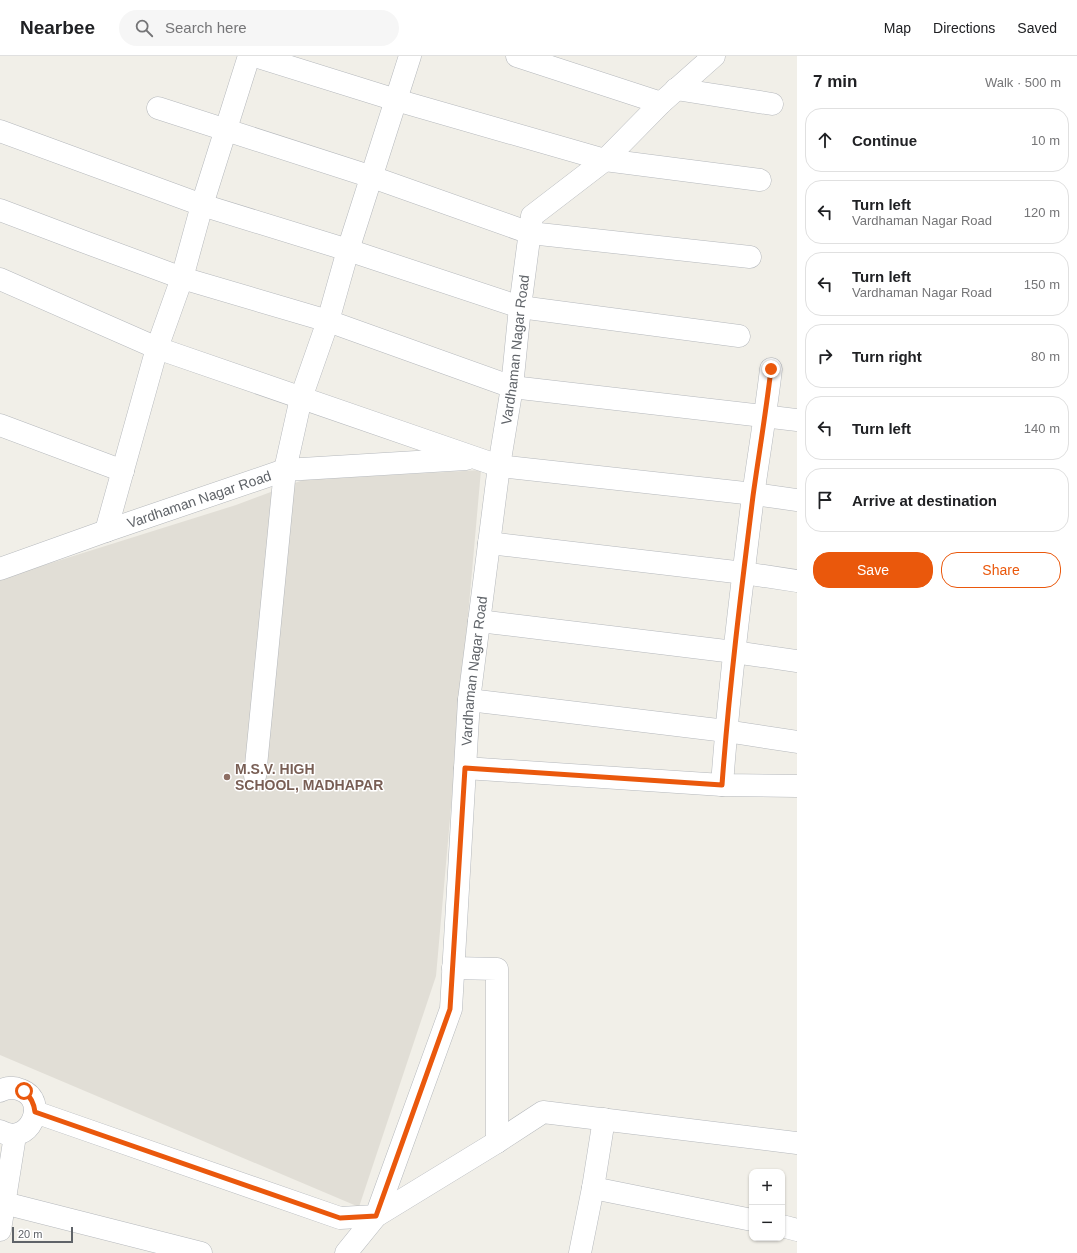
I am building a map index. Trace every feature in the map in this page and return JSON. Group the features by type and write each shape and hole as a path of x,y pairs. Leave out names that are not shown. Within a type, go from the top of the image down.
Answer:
{"street":[{"path":"106,531 157,348 182,278 202,205 249,56"},
{"path":"255,56 396,100 604,160 760,180"},
{"path":"255,776 285,470 301,398 328,322 348,250 410,56"},
{"path":"517,56 669,96 772,104"},
{"name":"Vardhaman Nagar Road","path":"376,1216 450,1009 469,700 499,466 512,387 520,307 532,216 604,160 669,96 714,56"},
{"path":"158,108 372,177 530,233 750,257"},
{"path":"0,131 202,205 348,250 520,307 739,336"},
{"path":"0,210 82,242 182,278 328,322 512,387 797,420"},
{"path":"0,280 157,348 499,466 797,500"},
{"path":"722,785 734,652 771,369"},
{"path":"0,425 123,471"},
{"name":"Vardhaman Nagar Road","path":"0,569 285,470 478,458"},
{"path":"489,543 744,573 797,581"},
{"path":"479,621 797,661"},
{"path":"469,700 726,731 797,742"},
{"path":"465,768 722,785 797,786"},
{"path":"453,968 496,968 497,1142"},
{"path":"2,1088 17,1088 24,1091 30,1096 34,1104 35,1112 33,1121 28,1128 20,1133 6,1133"},
{"path":"35,1112 340,1218 376,1216"},
{"path":"346,1253 376,1216 543,1112 797,1144"},
{"path":"580,1253 593,1188 604,1119"},
{"path":"0,1230 14,1142 6,1133"},
{"path":"593,1188 749,1219"},
{"path":"4,1203 201,1253"},
{"path":"785,1227 797,1230"}],"shaded area":[{"name":"M.S.V. HIGH SCHOOL, MADHAPAR","path":"481,470 436,976 359,1207 0,1055 0,579 236,505 303,480"}],"place":[{"name":"M.S.V. HIGH SCHOOL, MADHAPAR","path":"227,777"}],"route":[{"path":"24,1091 30,1096 34,1104 35,1112 340,1218 376,1216 450,1009 465,768 722,785 734,652 771,369"}]}
